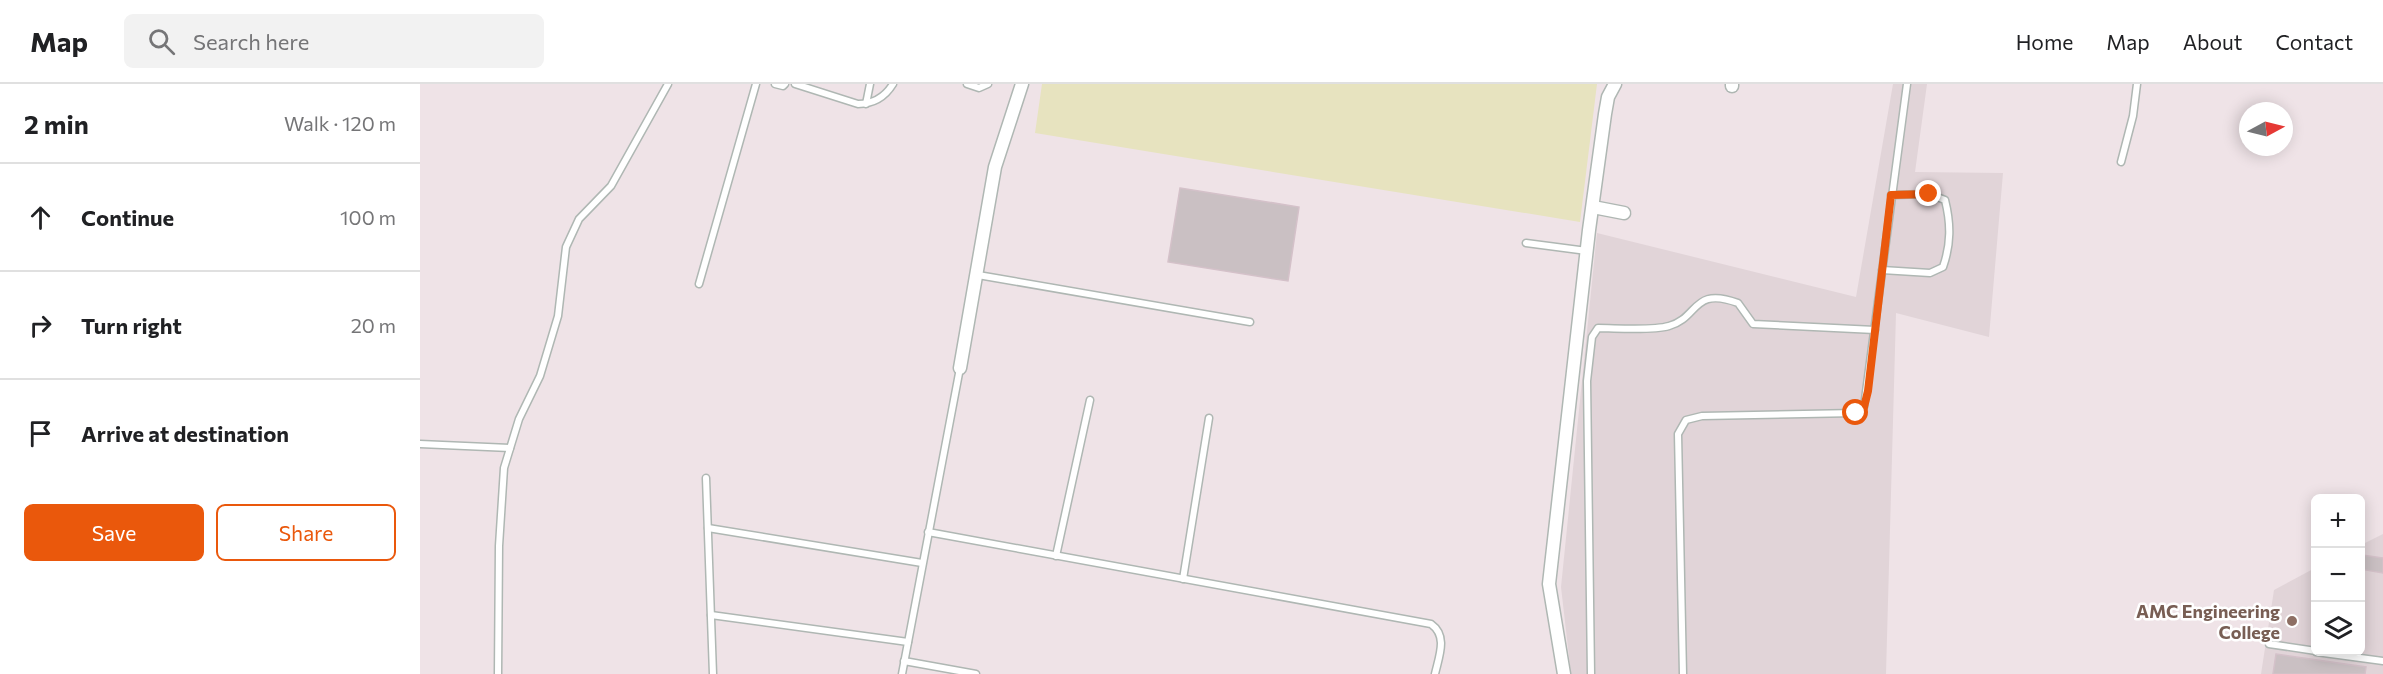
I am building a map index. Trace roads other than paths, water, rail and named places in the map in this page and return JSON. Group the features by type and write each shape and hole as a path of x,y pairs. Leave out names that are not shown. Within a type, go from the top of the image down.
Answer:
{"street":[{"path":"960,368 978,276 995,167 1022,84"},
{"path":"1564,674 1549,584 1587,251 1608,97 1615,84"},
{"path":"1593,207 1624,213"}],"lane":[{"path":"498,674 499,546 504,468 519,418 540,376 558,316 566,247 579,219 611,186 668,84"},
{"path":"699,284 756,84"},
{"path":"775,84 783,86 785,84"},
{"path":"795,84 866,104 886,95 893,84"},
{"path":"866,104 870,84"},
{"path":"967,84 979,88 988,84"},
{"path":"1683,674 1678,434 1686,420 1702,416 1856,413 1864,407 1868,391 1891,195 1907,84"},
{"path":"2121,162 2133,116 2137,84"},
{"path":"1882,270 1930,273 1943,267 1948,251 1951,223 1945,200 1929,194 1891,195"},
{"path":"1526,243 1587,251"},
{"path":"978,276 1250,322"},
{"path":"1591,674 1587,381 1592,337 1598,328 1669,326 1686,317 1696,304 1710,298 1737,303 1753,324 1875,330"},
{"path":"902,674 960,368"},
{"path":"1056,555 1089,400"},
{"path":"1183,579 1209,418"},
{"path":"420,444 510,448"},
{"path":"706,478 713,674"},
{"path":"708,528 922,563"},
{"path":"928,532 1431,624 1438,629 1442,639 1435,674"},
{"path":"711,615 908,642"},
{"path":"2269,644 2311,650"},
{"path":"2346,656 2383,662"},
{"path":"904,661 976,674"}],"place":[{"name":"AMC Engineering College","path":"2292,621"}]}
